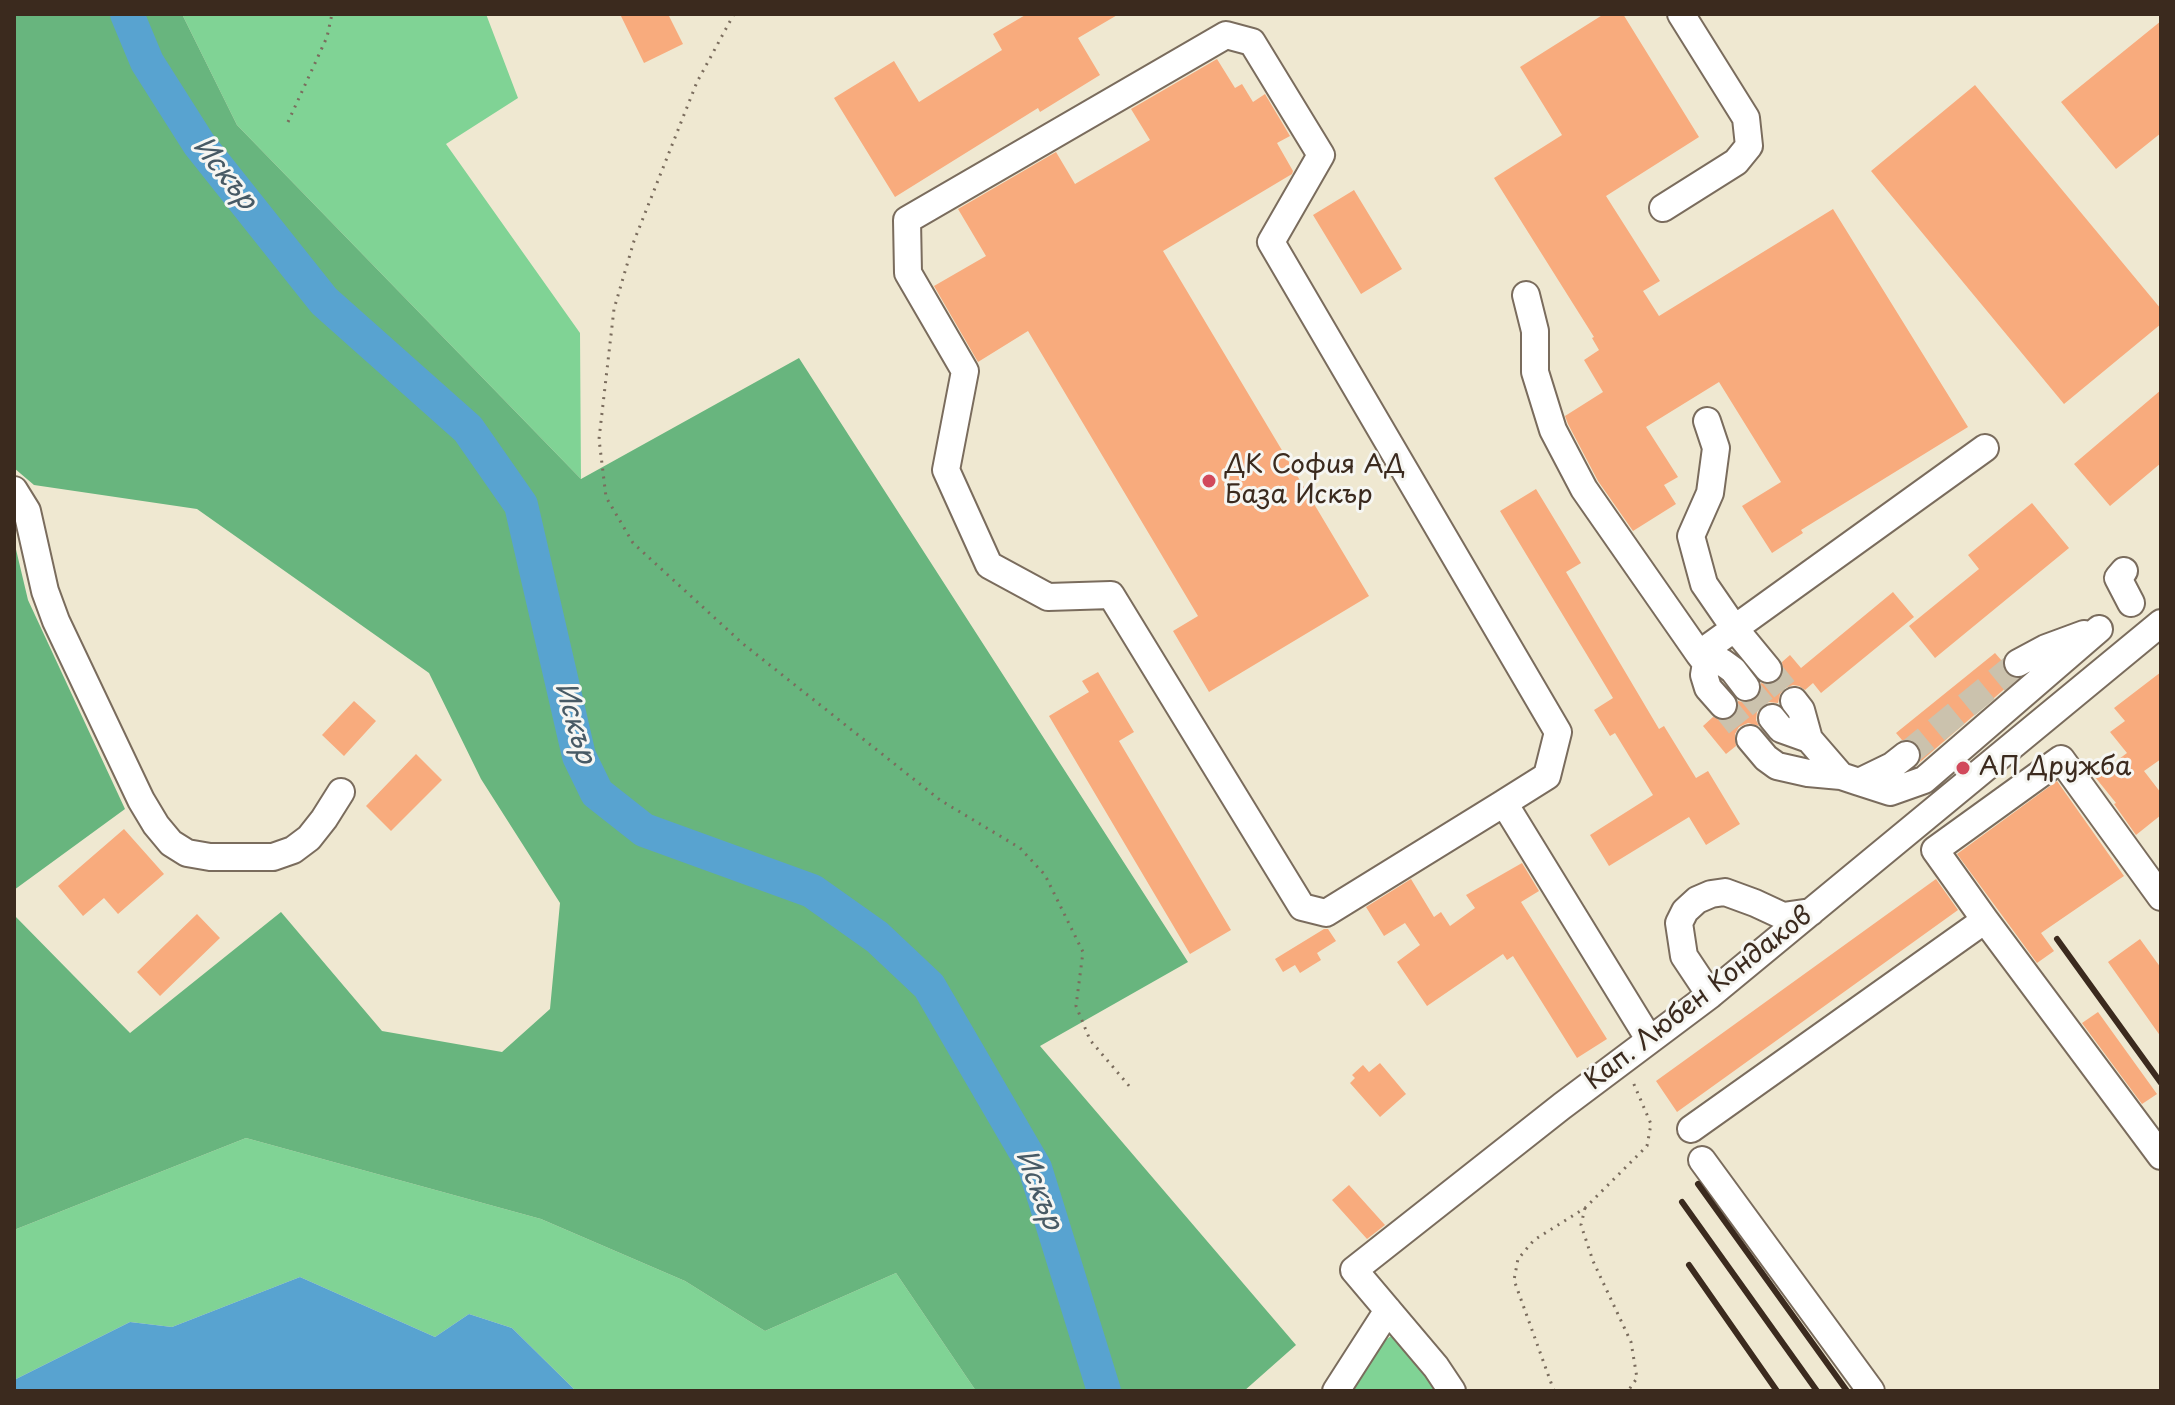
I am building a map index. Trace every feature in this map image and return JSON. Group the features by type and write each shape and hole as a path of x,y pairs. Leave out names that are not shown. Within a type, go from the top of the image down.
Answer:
{"street":[{"path":"1663,208 1736,162 1749,146 1746,118 1681,14"},
{"path":"1226,35 1252,42 1321,155 1271,242 1558,732 1547,776 1504,803 1326,913 1302,907 1111,595 1048,597 989,565 946,470 965,371 908,273 907,220 1226,35"},
{"path":"1526,295 1535,331 1535,372 1553,430 1584,489 1703,659 1708,688 1723,705"},
{"path":"1707,421 1716,448 1710,493 1691,536 1704,584 1768,669"},
{"path":"1703,659 1735,629 1985,448"},
{"path":"14,490 27,511 45,591 56,621 141,800 171,843 187,853 210,857 273,857 293,850 309,838 341,792"},
{"path":"2124,571 2118,578 2131,603"},
{"name":"Кап. Любен Кондаков","path":"1452,1391 1436,1367 1354,1270 1620,1061 1710,995 2161,623"},
{"path":"1750,739 1777,766 1850,779 1890,792 1924,780 2099,629 2046,648 2018,663"},
{"path":"1703,659 1722,662 1746,687"},
{"path":"1794,701 1801,710 1809,739"},
{"path":"1772,718 1781,729 1809,739 1850,779"},
{"path":"1850,779 1892,766 1906,755"},
{"path":"2161,897 2061,759 1935,850 2161,1156"},
{"path":"1504,803 1649,1039"},
{"path":"1710,995 1684,956 1679,923 1685,911 1697,900 1725,892 1783,916 1811,912"},
{"path":"1691,1129 1985,920"},
{"path":"1702,1160 1871,1391"},
{"path":"1336,1391 1388,1310"}],"path":[{"path":"288,122 327,37 332,14"},
{"path":"734,14 697,82 634,241 614,309 599,439 606,497 633,543 742,643 940,800 1020,848 1045,875 1083,952 1076,1006 1090,1040 1130,1087"},
{"path":"1554,1391 1514,1280 1518,1259 1534,1240 1585,1208 1647,1146 1651,1124 1637,1089 1620,1061"},
{"path":"1585,1208 1581,1225 1593,1261 1631,1342 1637,1378 1628,1391"}],"green space":[{"path":"14,14 182,14 237,125 581,479 799,358 1188,962 1040,1046 1296,1345 1244,1391 976,1391 896,1273 765,1331 685,1281 541,1219 246,1138 14,1230 14,915 130,1033 281,912 382,1031 502,1052 550,1009 560,903 481,779 429,673 197,509 34,485 14,468"},
{"path":"182,14 486,14 518,98 446,144 580,333 581,479 237,125"},
{"path":"14,541 28,600 125,809 14,890"},
{"path":"246,1138 541,1219 685,1281 765,1331 896,1273 976,1391 576,1391 512,1328 469,1314 435,1337 300,1277 172,1327 130,1322 14,1380 14,1230"},
{"path":"1391,1336 1406,1343 1444,1391 1348,1391 1381,1343"}],"water":[{"path":"300,1277 435,1337 469,1314 512,1328 576,1391 14,1391 14,1380 130,1322 172,1327"}],"building":[{"path":"620,14 668,14 683,44 644,63"},
{"path":"1027,14 1119,14 1078,38 1100,75 1040,112 1038,108 895,197 834,98 894,61 919,102 1002,50 993,34"},
{"path":"1604,14 1623,14 1699,137 1606,196 1660,281 1643,291 1659,316 1833,209 1968,427 1801,530 1803,533 1772,553 1742,506 1781,482 1719,382 1646,427 1678,477 1664,485 1676,504 1633,531 1598,481 1565,416 1603,392 1584,360 1599,350 1594,337 1494,178 1562,135 1520,67"},
{"path":"2161,21 2161,133 2116,169 2061,102"},
{"name":"ДК София АД База Искър","path":"1217,59 1235,88 1242,84 1253,102 1265,94 1290,136 1277,143 1293,171 1163,251 1369,596 1209,692 1173,631 1198,616 1028,331 978,362 934,286 986,256 958,209 1056,152 1075,184 1150,140 1131,109"},
{"path":"1975,85 2161,309 2161,324 2064,404 1871,171"},
{"path":"1354,190 1402,269 1361,294 1313,215"},
{"path":"2161,390 2161,463 2110,506 2074,464"},
{"path":"1536,489 1581,563 1566,572 1659,729 1664,726 1696,778 1708,771 1740,824 1706,845 1689,817 1609,866 1590,835 1653,795 1615,733 1610,736 1594,710 1613,698 1500,511"},
{"path":"2032,503 2069,548 1935,658 1909,626 1979,569 1968,555"},
{"path":"1893,592 1914,617 1821,693 1813,683 1805,690 1793,685 1785,688 1778,703 1769,702 1761,706 1756,720 1759,726 1748,723 1739,727 1735,734 1736,746 1726,754 1703,726 1713,717 1725,721 1733,717 1738,701 1747,703 1755,700 1761,692 1761,683 1770,685 1779,681 1783,674 1782,662 1790,655 1801,668"},
{"path":"1995,653 2002,661 2004,671 2016,679 1920,762 1922,754 1918,745 1911,740 1902,740 1896,733"},
{"path":"1098,672 1134,732 1119,741 1231,930 1190,954 1049,716 1089,692 1082,681"},
{"path":"2161,672 2161,759 2144,771 2161,793 2161,815 2136,835 2095,777 2127,753 2110,732 2125,721 2114,708"},
{"path":"354,701 376,721 344,756 322,735"},
{"path":"416,754 442,780 391,831 366,806"},
{"path":"2057,781 2124,876 2041,933 2054,951 2037,963 1957,854"},
{"path":"124,829 164,874 118,914 104,898 83,916 58,886"},
{"path":"1522,863 1539,891 1521,902 1607,1039 1577,1058 1513,956 1507,960 1503,954 1427,1006 1397,962 1420,945 1405,923 1384,936 1366,907 1411,879 1434,917 1441,912 1450,926 1475,908 1466,895"},
{"path":"1936,879 1958,910 1677,1112 1656,1081"},
{"path":"197,914 220,938 160,996 137,972"},
{"path":"1328,929 1336,941 1317,953 1321,960 1300,973 1295,965 1283,972 1275,959"},
{"path":"2140,939 2161,968 2161,1037 2108,962"},
{"path":"2098,1012 2157,1094 2142,1104 2082,1023"},
{"path":"1380,1063 1406,1094 1380,1117 1350,1083 1355,1078 1352,1075 1363,1065 1369,1072"},
{"path":"1349,1185 1385,1225 1367,1239 1332,1200"}],"waterway":[{"name":"Искър","path":"127,14 147,62 199,144 324,301 468,429 521,505 579,756 597,793 644,830 812,891 877,937 929,986 1035,1168 1104,1391"}],"tunnel":[{"path":"1906,755 2018,663"},
{"path":"1768,669 1794,701"},
{"path":"1746,687 1772,718"},
{"path":"1723,705 1750,739"}],"railway":[{"path":"2057,939 2161,1083"},
{"path":"1698,1184 1847,1391"},
{"path":"1682,1202 1817,1391"},
{"path":"1689,1265 1777,1391"}],"place":[{"name":"ДК София АД База Искър","path":"1209,481"},
{"name":"АП Дружба","path":"1963,768"}]}
